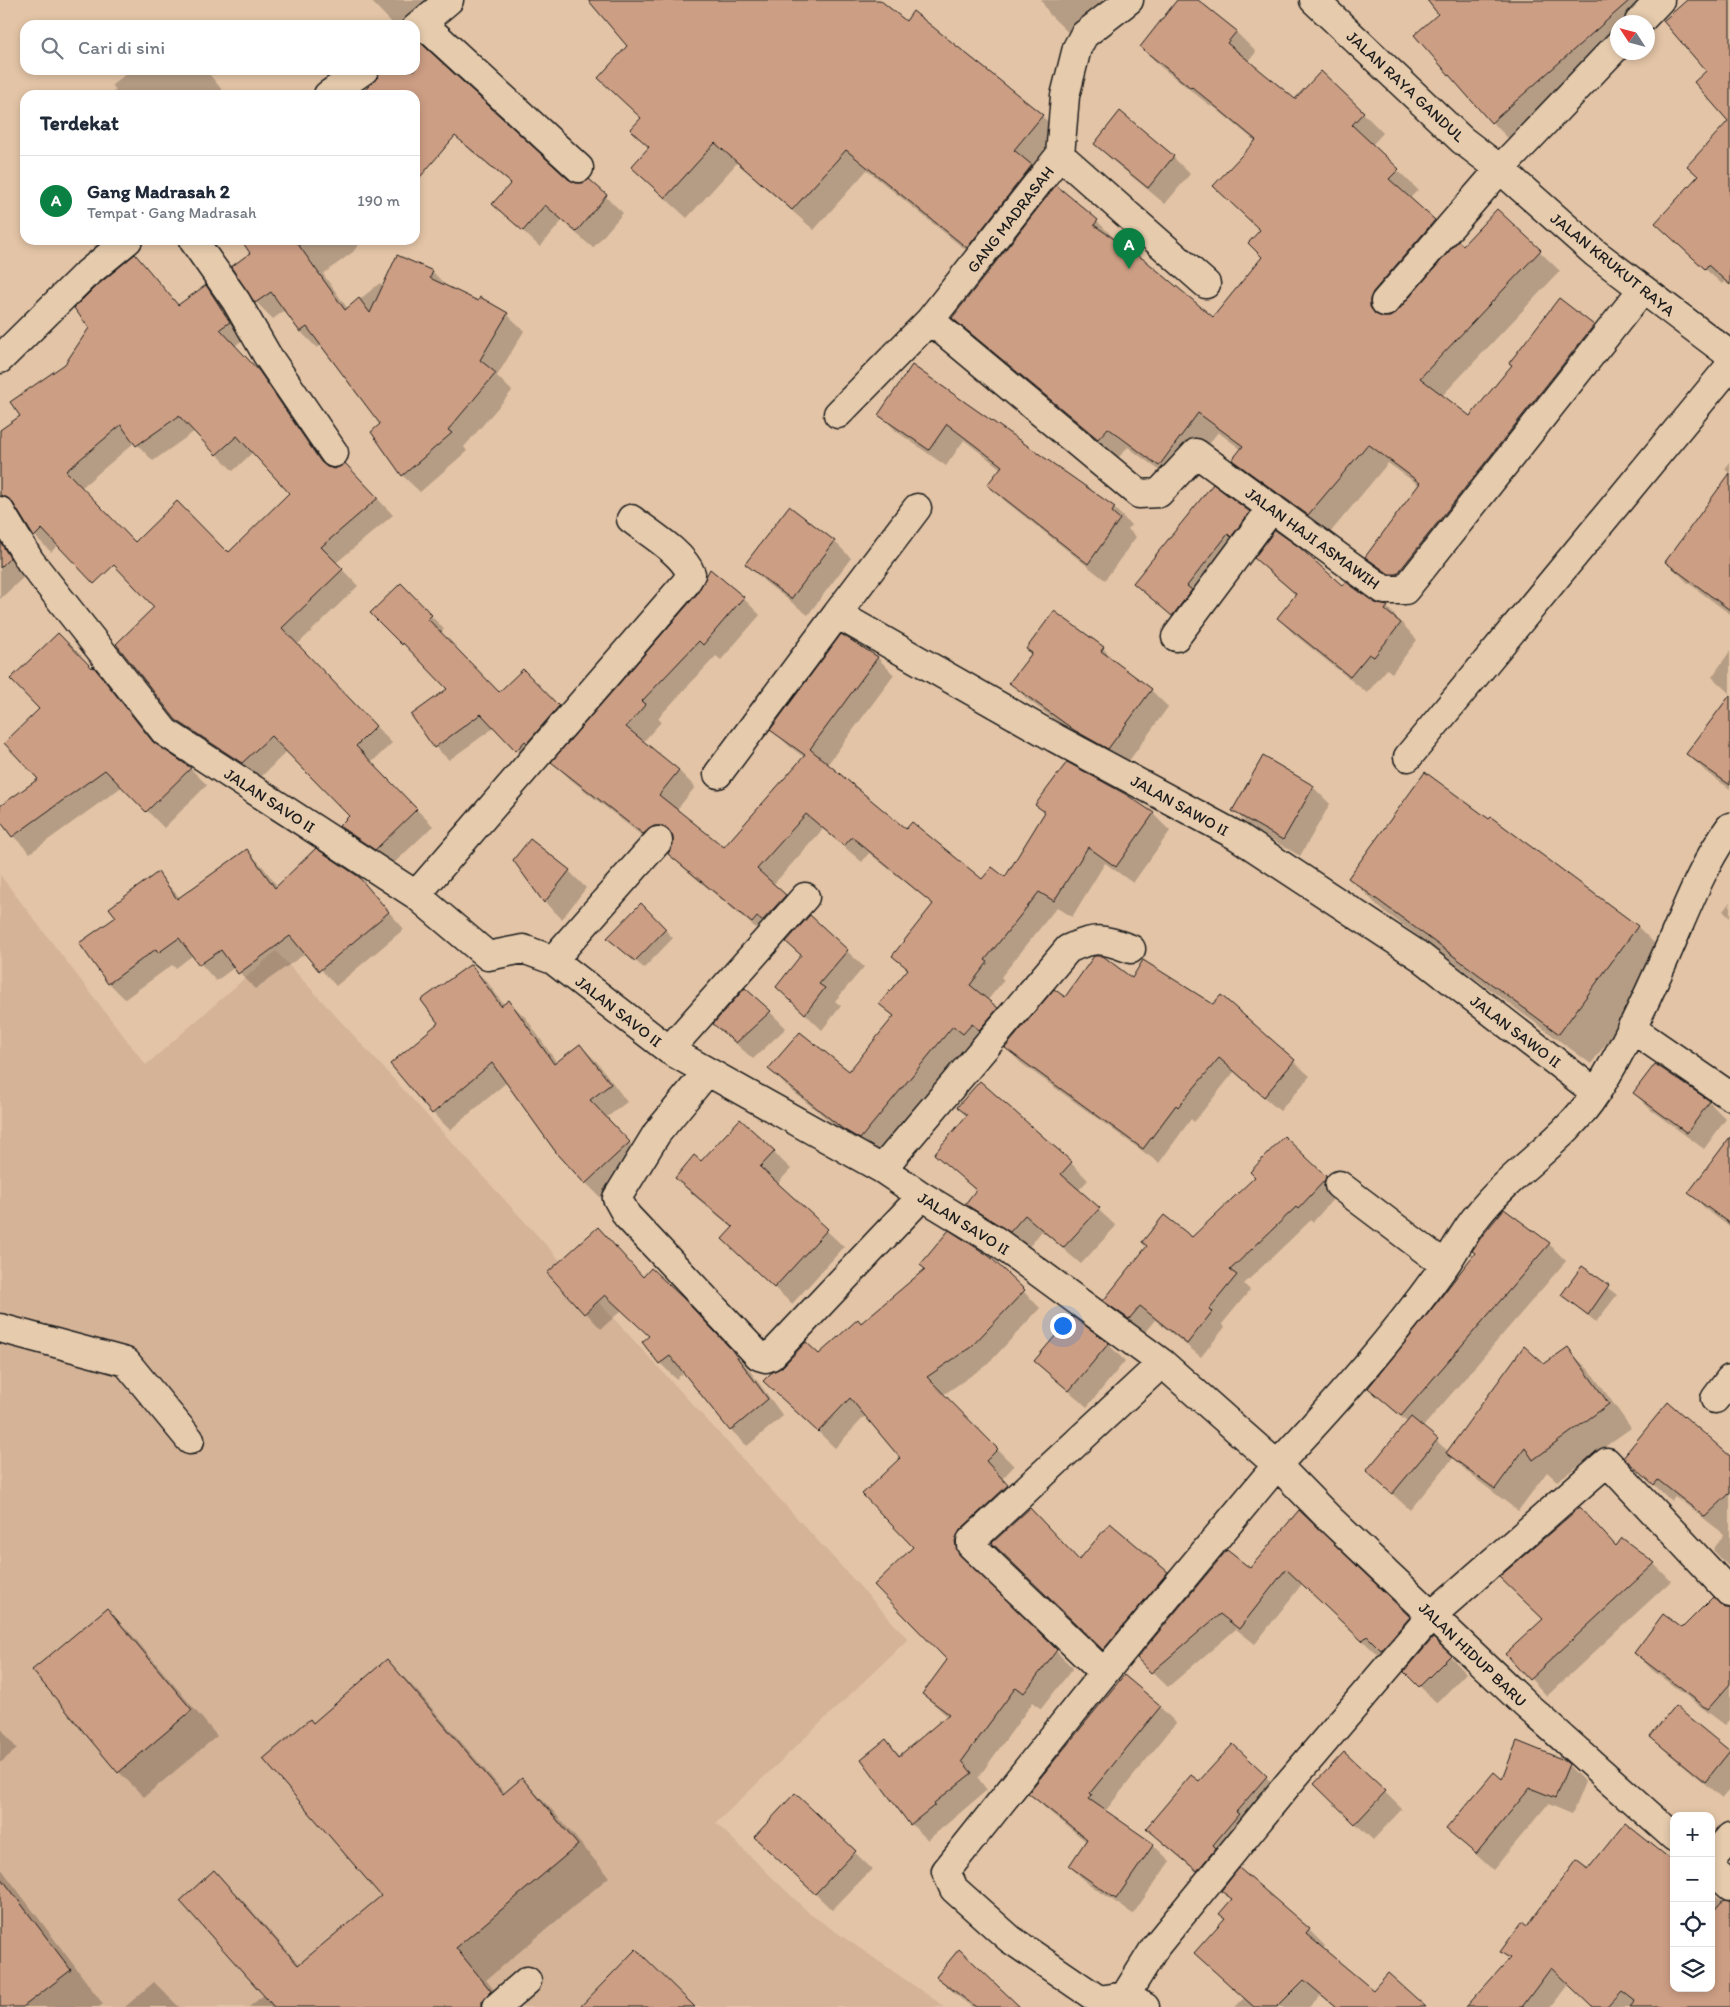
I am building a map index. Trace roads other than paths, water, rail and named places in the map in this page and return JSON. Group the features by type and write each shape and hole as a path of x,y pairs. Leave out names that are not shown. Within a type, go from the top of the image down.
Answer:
{"street":[{"path":"420,24 449,0"},
{"name":"GANG MADRASAH","path":"838,414 930,320 1060,156 1065,96 1077,48 1084,35 1129,0"},
{"path":"1646,15 1660,0"},
{"name":"JALAN RAYA GANDUL","path":"1322,3 1462,140 1500,169"},
{"path":"420,28 578,168"},
{"path":"1385,302 1500,169 1610,53"},
{"path":"335,90 357,75"},
{"path":"1060,156 1206,284"},
{"name":"JALAN KRUKUT RAYA","path":"1500,169 1596,253 1642,290 1730,355"},
{"path":"0,359 83,277 122,245"},
{"path":"197,245 236,301 267,355 334,453"},
{"name":"JALAN HAJI ASMAWIH","path":"930,320 1140,494 1159,493 1196,453 1384,590 1406,590 1642,290"},
{"path":"1408,756 1730,366"},
{"path":"718,774 917,508"},
{"path":"1176,637 1272,508"},
{"name":"JALAN SAVO II","path":"0,511 30,561 165,732 416,896 488,956 523,949 553,960 669,1050 882,1169 996,1241 1162,1363 1271,1473"},
{"path":"416,896 685,584 691,574 688,565 680,557 631,519"},
{"name":"JALAN SAWO II","path":"836,614 1055,738 1237,836 1421,957 1596,1093"},
{"path":"1730,827 1722,837 1688,901 1663,961 1631,1028 1596,1093 1572,1125 1501,1189 1477,1215 1445,1265 1387,1341 1322,1418 1271,1473 1104,1673 946,1871 954,1889 1010,1939 1098,2000 1135,2001 1156,1946 1288,1784 1432,1615 1607,1462 1730,1593"},
{"path":"553,960 658,841"},
{"path":"669,1050 805,897"},
{"path":"882,1169 1068,948 1088,940 1106,940 1131,949"},
{"path":"1631,1028 1730,1096"},
{"path":"707,1072 657,1133 616,1198 627,1216 759,1356 766,1358 771,1356 922,1196"},
{"path":"1339,1185 1445,1265"},
{"path":"0,1328 126,1362 190,1440"},
{"path":"1104,1673 972,1545 971,1541 1162,1363"},
{"name":"JALAN HIDUP BARU","path":"1271,1473 1332,1521 1526,1705 1670,1833"},
{"path":"1713,1857 1730,1837"},
{"path":"1715,1873 1730,1886"},
{"path":"497,2007 527,1981"}],"place":[{"name":"Gang Madrasah 2","path":"1129,269"}]}
